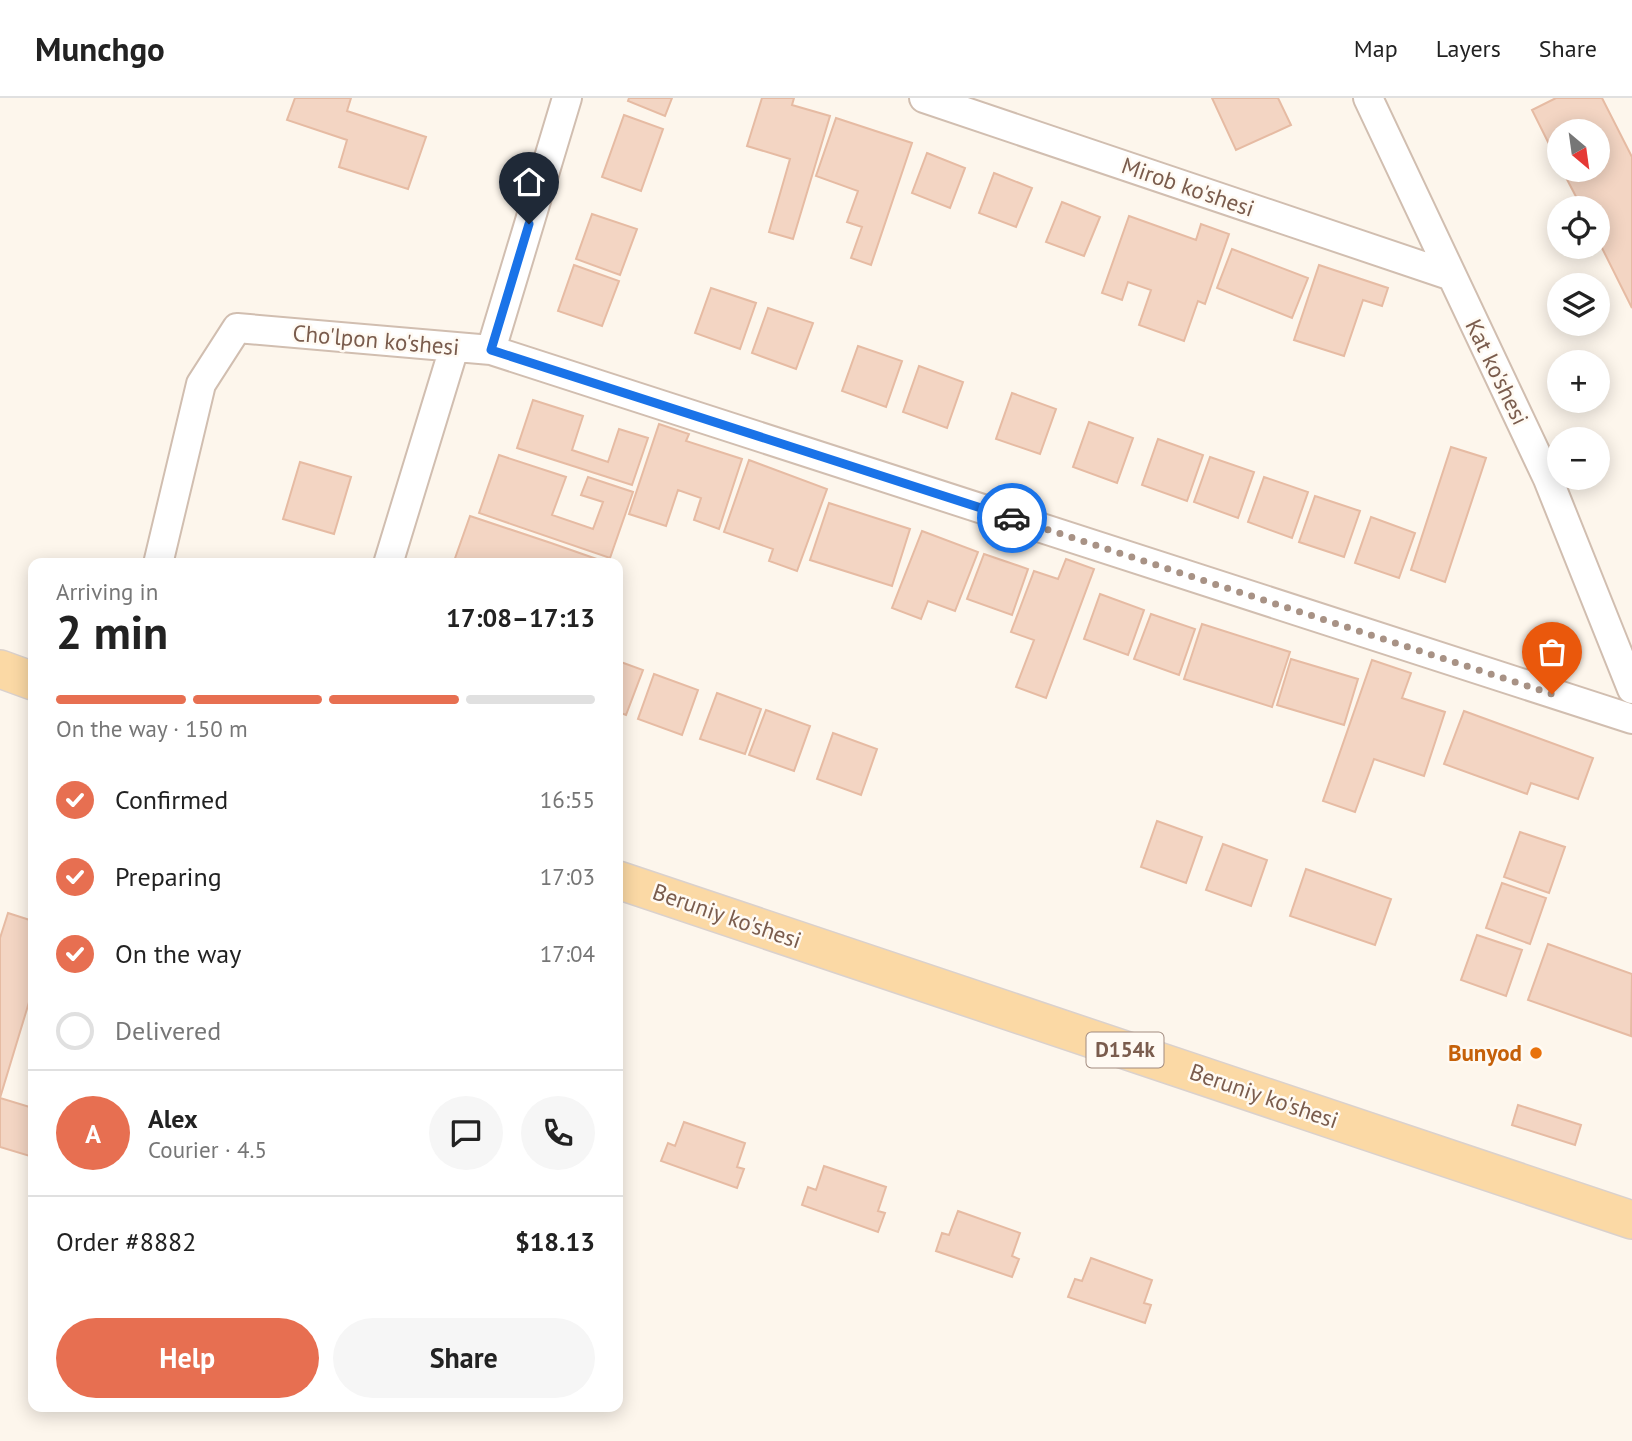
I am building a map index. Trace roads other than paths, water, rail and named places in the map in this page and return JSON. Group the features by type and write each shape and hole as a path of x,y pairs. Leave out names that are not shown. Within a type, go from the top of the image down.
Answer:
{"main road":[{"path":"0,669 28,679"},
{"name":"Beruniy ko'shesi","path":"623,882 1632,1220"}],"street":[{"path":"491,350 567,98"},
{"name":"Mirob ko'shesi","path":"924,98 1452,276"},
{"name":"Kat ko'shesi","path":"1368,98 1548,479 1632,689"},
{"name":"Cho'lpon ko'shesi","path":"159,558 201,384 237,328 491,350 1632,719"},
{"path":"390,558 454,348"}],"place":[{"name":"Bunyod","path":"1536,1053"}]}
